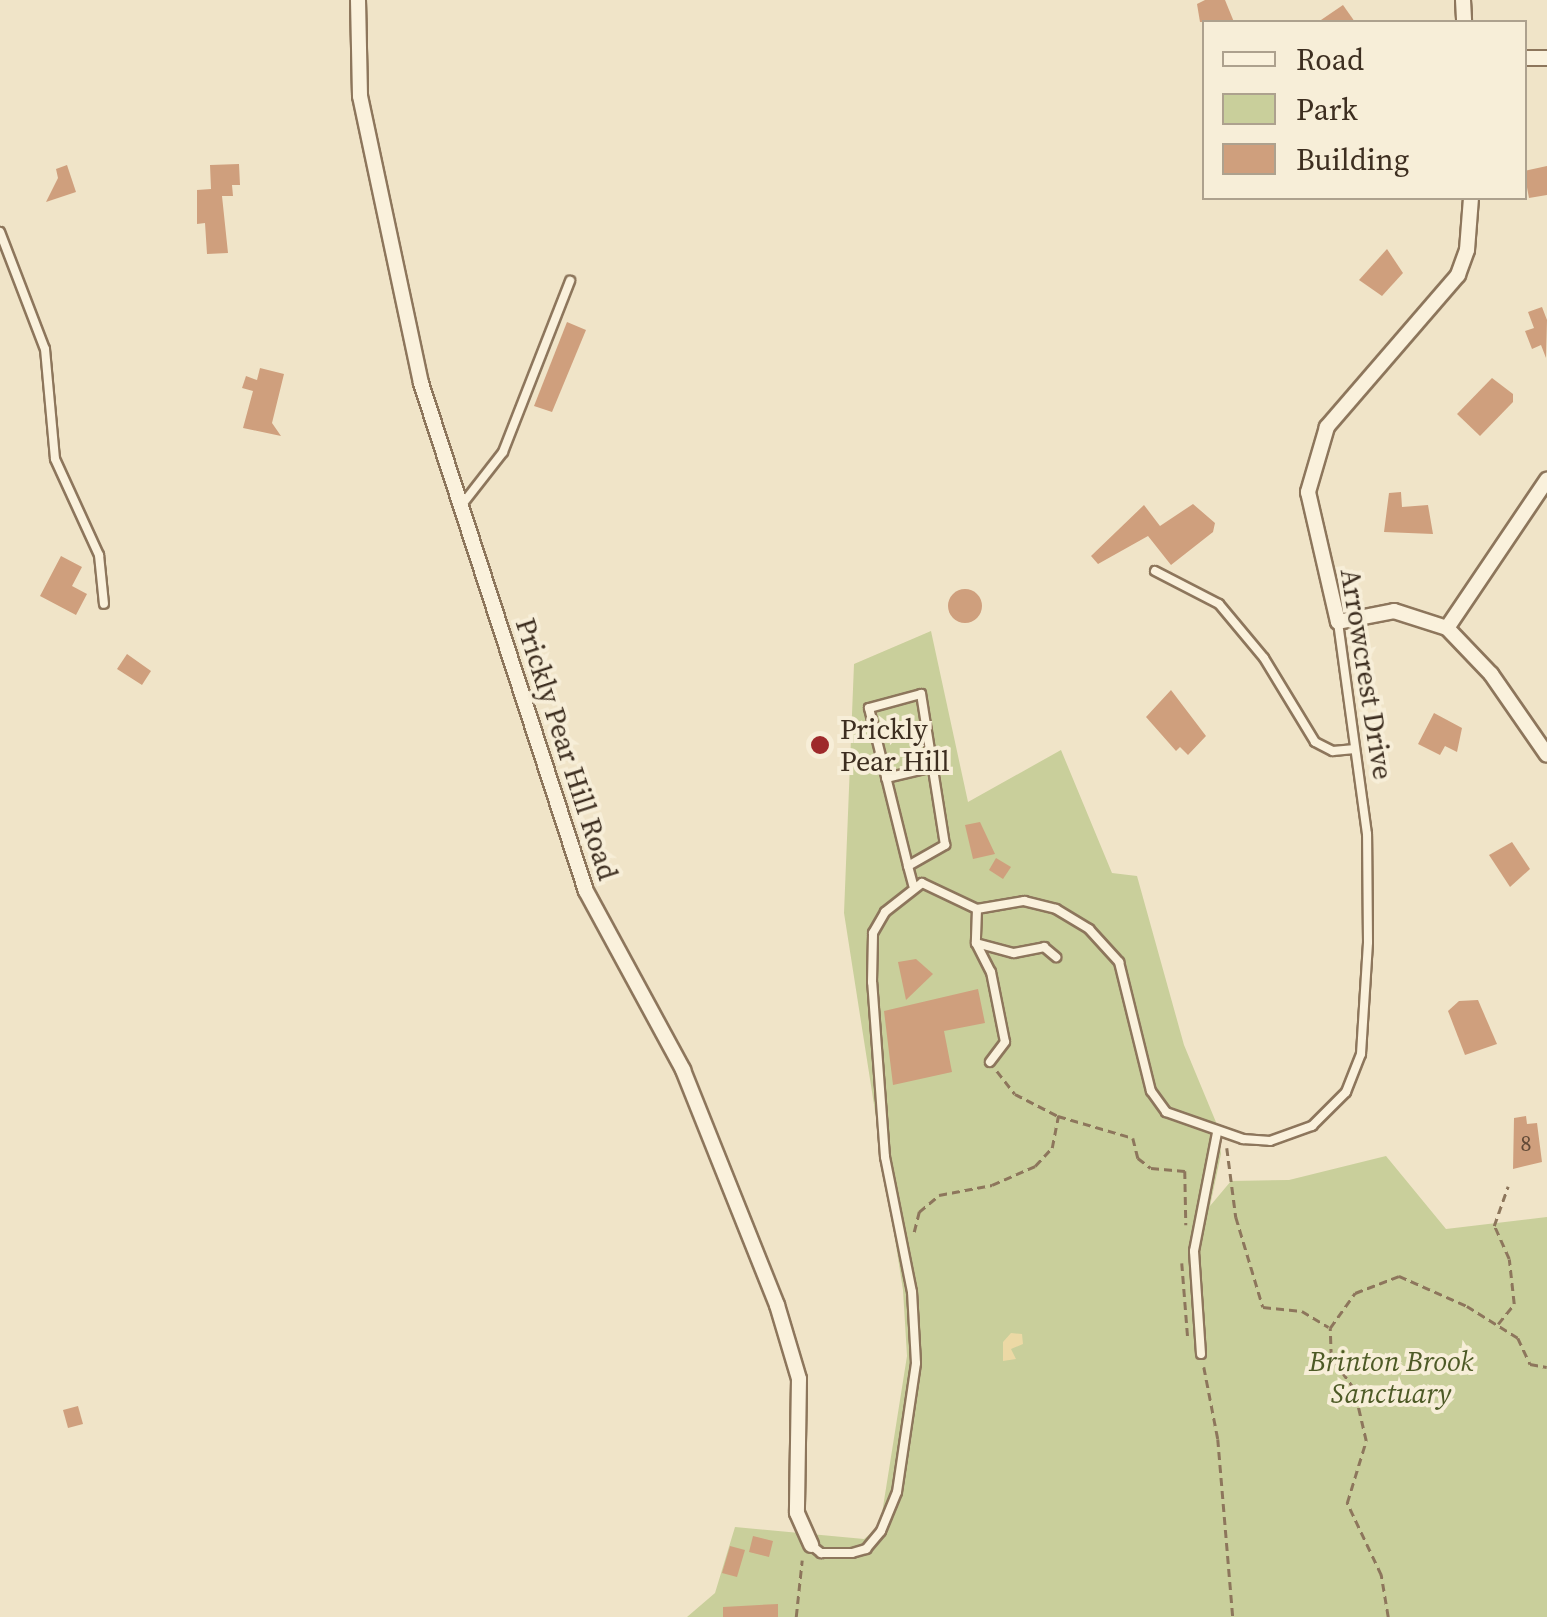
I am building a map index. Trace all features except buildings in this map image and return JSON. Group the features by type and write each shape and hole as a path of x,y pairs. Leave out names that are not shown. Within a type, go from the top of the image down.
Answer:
{"street":[{"name":"Prickly Pear Hill Road","path":"358,0 360,96 421,383 586,891 683,1070 777,1305 798,1379 797,1513 811,1545"},
{"name":"Arrowcrest Drive","path":"1338,622 1308,492 1316,453 1353,392 1458,275 1468,250 1471,200"},
{"path":"1448,628 1546,487"},
{"path":"1338,622 1394,611 1448,628 1490,674 1547,755"}],"lane":[{"path":"0,232 45,349 55,459 99,555 104,604"},
{"path":"461,506 503,452 570,281"},
{"path":"1154,572 1219,604 1264,658 1315,742 1333,751 1355,749"},
{"name":"Arrowcrest Drive","path":"1221,1134 1270,1141 1312,1126 1346,1092 1361,1054 1366,834 1338,622"},
{"path":"908,866 945,845 921,694 869,708 886,778 908,866 913,886"},
{"path":"886,778 933,767"},
{"path":"811,1545 838,1556 874,1542 897,1492 904,1455 915,1316 885,1157 870,956 884,912 913,886"},
{"path":"913,886 947,892 977,909 1041,904 1104,942 1127,982 1150,1090 1166,1112 1221,1134 1194,1252 1201,1354"},
{"path":"977,909 976,943 1000,1005 1005,1042 990,1062"},
{"path":"976,943 1014,953 1044,947 1056,957"}],"path":[{"path":"990,1062 1016,1094 1058,1116 1133,1138 1138,1158 1151,1168 1185,1172 1184,1239"},
{"path":"912,1247 926,1203 1034,1166 1052,1148 1058,1116"},
{"path":"1221,1134 1236,1218 1263,1308 1302,1311 1330,1328"},
{"path":"1498,1325 1514,1304 1509,1259 1494,1226 1508,1186"},
{"path":"1182,1258 1186,1336 1201,1354 1218,1439 1233,1617"},
{"path":"1388,1617 1381,1575 1347,1503 1366,1440 1354,1389 1331,1357 1330,1328 1355,1293 1399,1276 1498,1325 1520,1341 1530,1364 1547,1367"},
{"path":"796,1617 797,1569 811,1545"}],"green space":[{"name":"Brinton Brook Sanctuary","path":"931,631 968,802 1061,750 1112,873 1137,876 1184,1045 1218,1127 1221,1154 1210,1206 1231,1181 1289,1180 1386,1156 1446,1229 1547,1217 1547,1617 687,1617 715,1593 735,1527 864,1539 880,1526 907,1356 903,1290 844,913 854,664"}],"sand":[{"path":"1011,1333 1022,1334 1023,1344 1011,1349 1016,1359 1003,1361 1003,1342"}],"place":[{"name":"Prickly Pear Hill","path":"820,745"}]}
